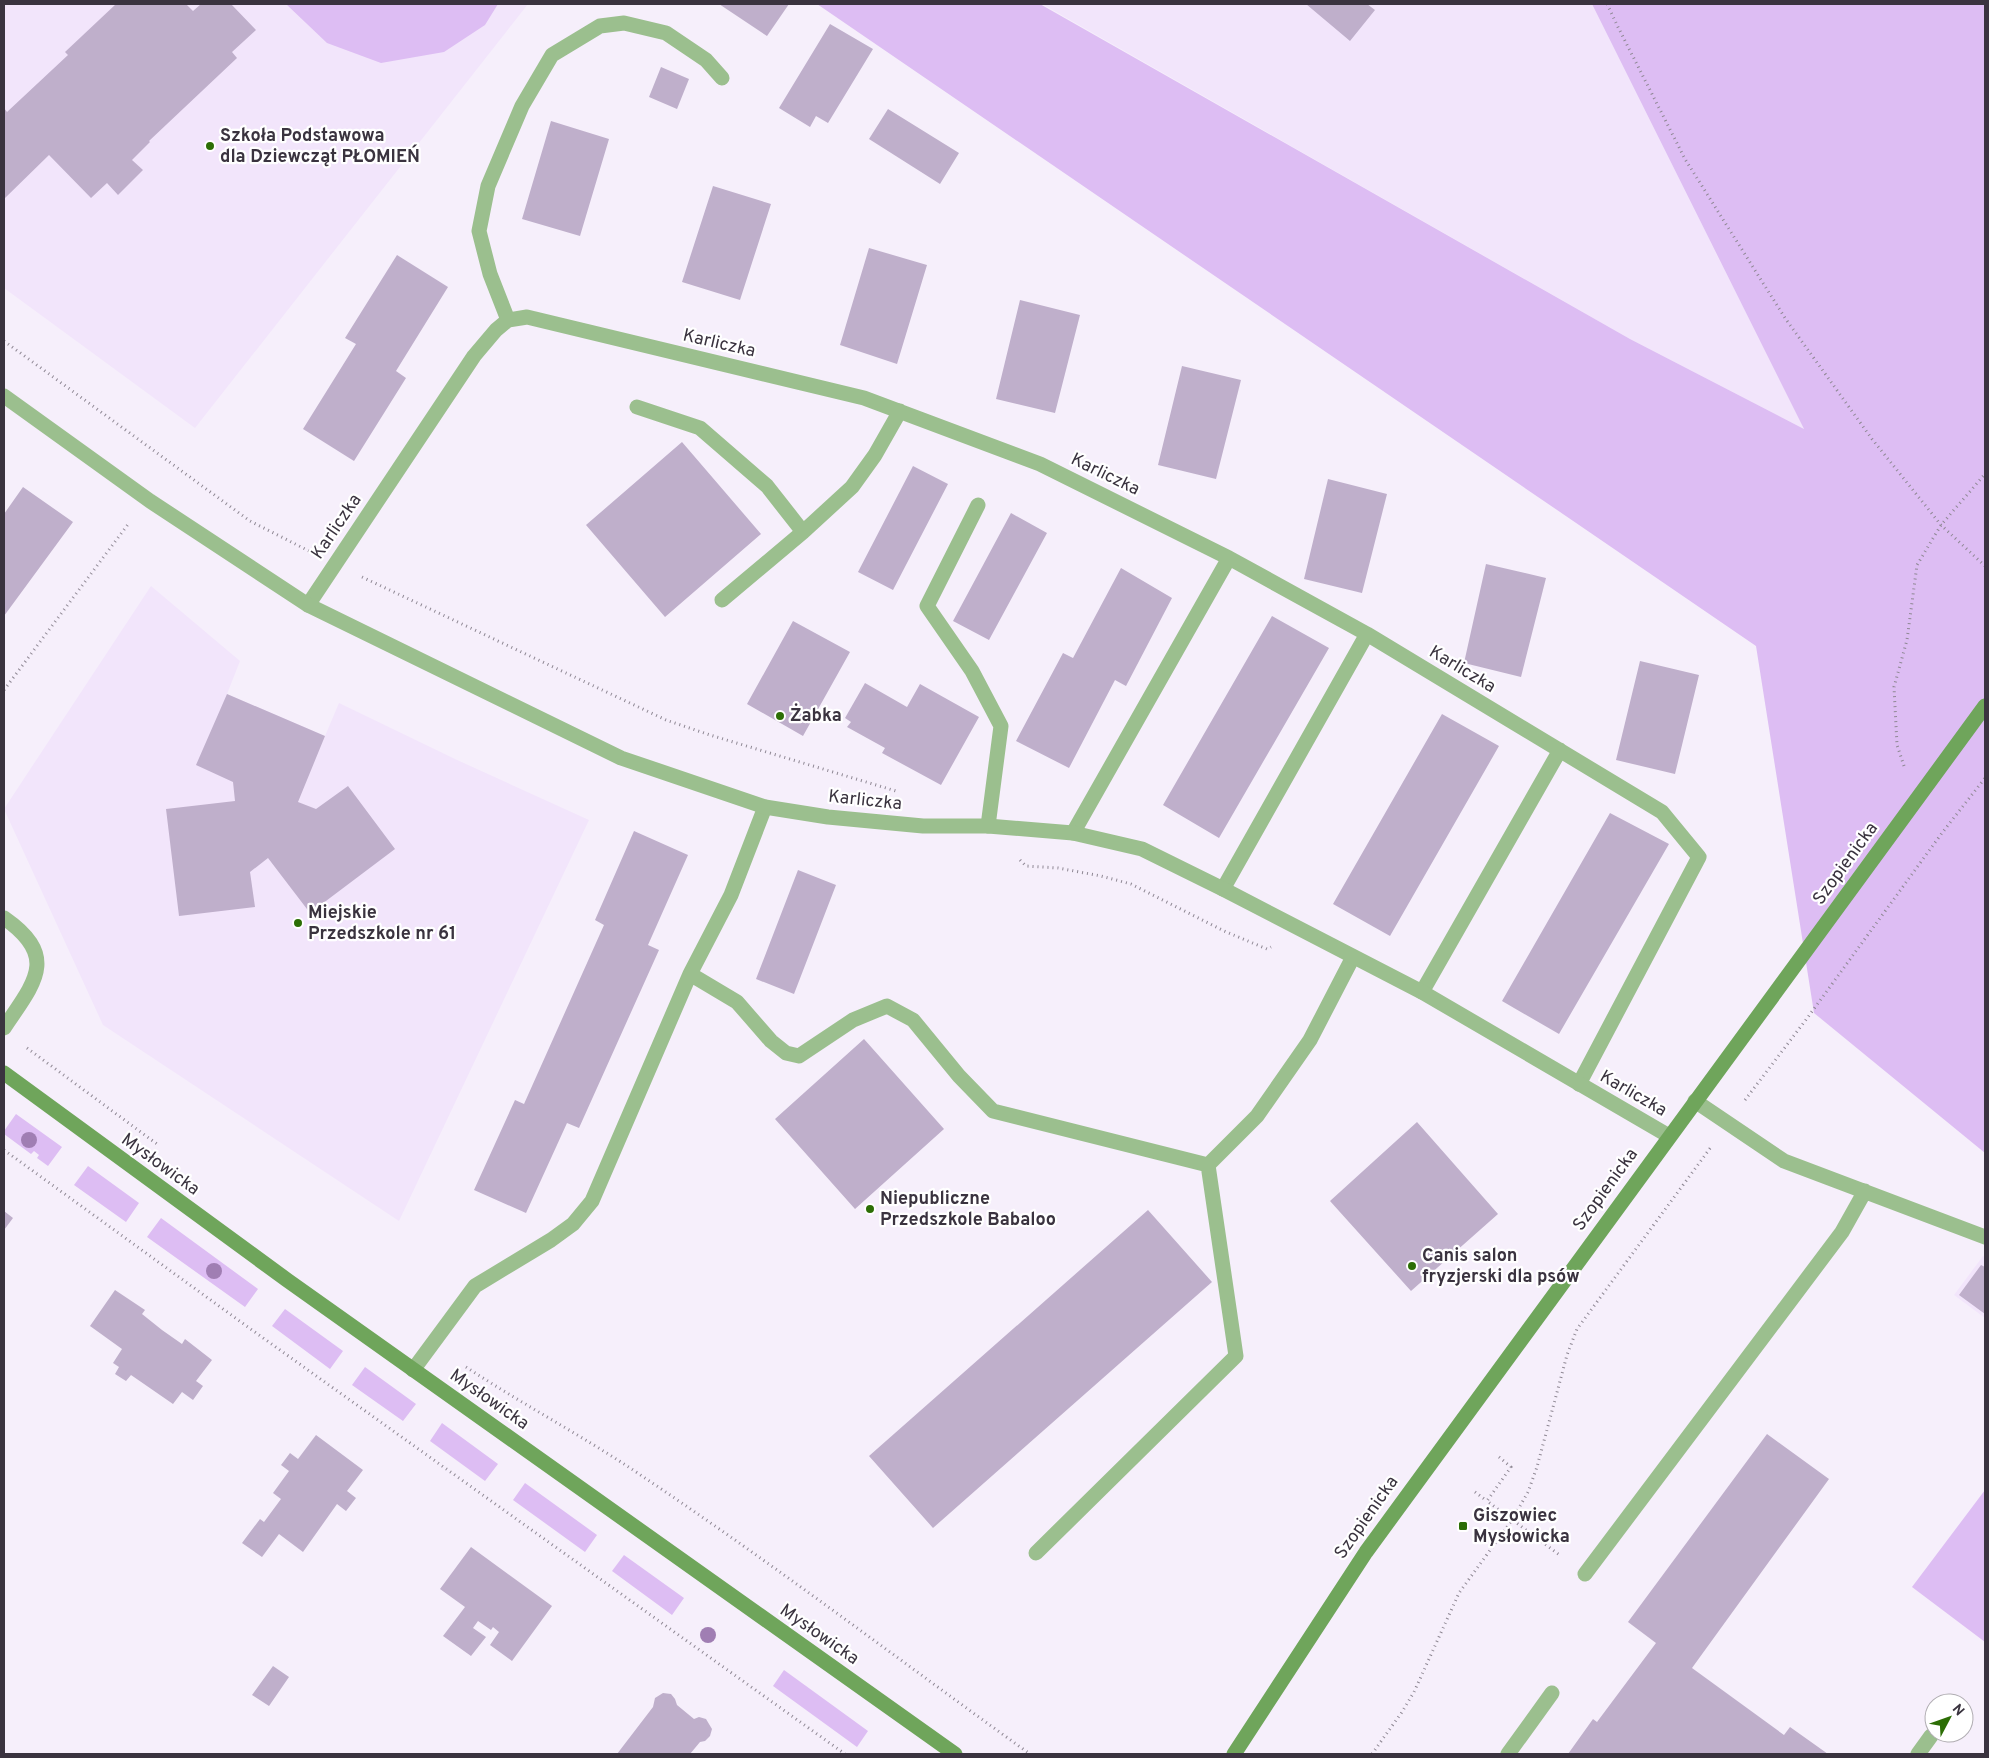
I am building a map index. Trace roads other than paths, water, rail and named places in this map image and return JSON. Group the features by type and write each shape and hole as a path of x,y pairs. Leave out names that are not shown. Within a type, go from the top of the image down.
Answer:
{"street":[{"path":"508,320 490,274 479,231 488,186 522,106 552,55 600,26 624,23 666,33 706,60 722,78"},
{"name":"Karliczka","path":"308,605 474,356 496,330 508,320 527,317 864,398 900,411 1040,464 1229,558 1367,634 1662,812 1699,857 1579,1084"},
{"name":"Karliczka","path":"4,396 150,501 308,605 620,758 765,807 828,817 923,826 988,826 1073,833 1142,849 1422,992 1669,1136"},
{"path":"637,408 700,428 767,486 803,532"},
{"path":"722,600 803,532 852,487 875,454 900,411"},
{"path":"978,505 927,606 972,670 1000,726 988,826"},
{"path":"1073,833 1229,558"},
{"path":"1223,889 1367,634"},
{"name":"Szopienicka","path":"1234,1754 1366,1552 1985,706"},
{"path":"1422,992 1560,750"},
{"path":"413,1370 475,1286 551,1240 573,1224 592,1201 690,974 731,895 765,807"},
{"path":"4,918 19,929 30,941 36,954 37,968 32,986 4,1028"},
{"path":"1208,1164 1257,1116 1310,1040 1353,957"},
{"path":"690,974 737,1002 772,1041 786,1053 798,1056 853,1020 887,1006 913,1020 960,1076 994,1111 1208,1164"},
{"name":"Mysłowicka","path":"4,1073 196,1215 955,1754"},
{"path":"1695,1101 1784,1161 1985,1237"},
{"path":"1036,1553 1236,1356 1208,1164"},
{"path":"1585,1574 1842,1232 1864,1191"},
{"path":"1508,1754 1552,1693"},
{"path":"1918,1754 1926,1743"}],"place":[{"name":"Szkoła Podstawowa dla Dziewcząt PŁOMIEŃ","path":"210,146"},
{"name":"Żabka","path":"780,716"},
{"name":"Miejskie Przedszkole nr 61","path":"298,923"},
{"name":"Niepubliczne Przedszkole Babaloo","path":"870,1209"},
{"name":"Canis salon fryzjerski dla psów","path":"1412,1266"},
{"name":"Giszowiec Mysłowicka","path":"1463,1526"}]}
